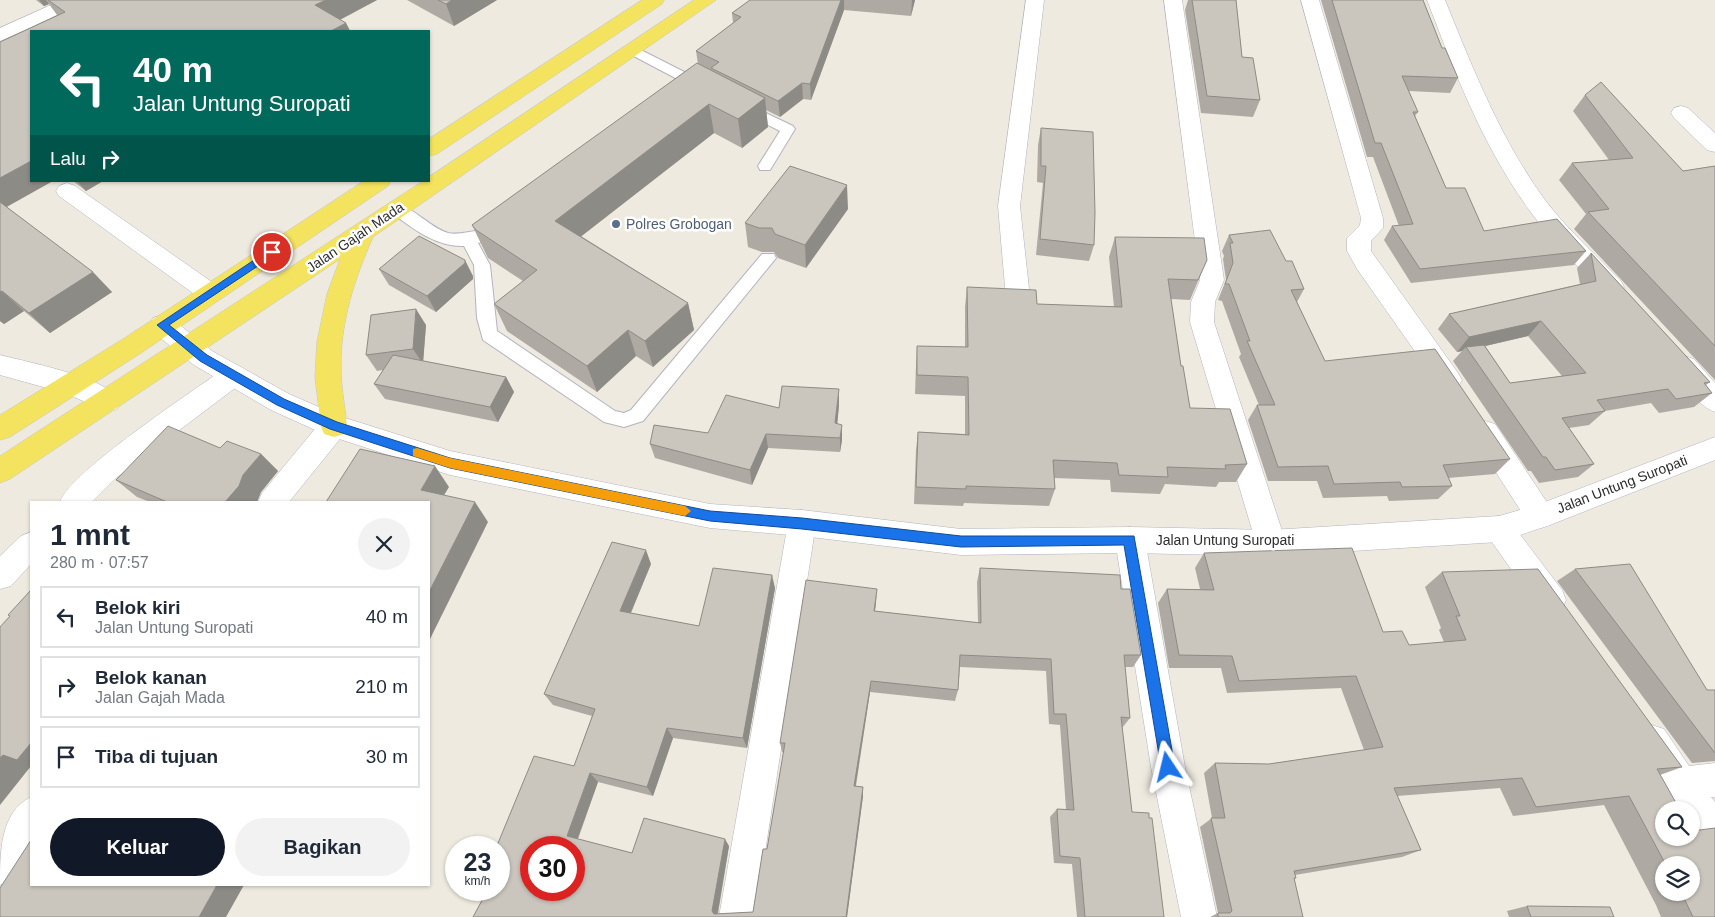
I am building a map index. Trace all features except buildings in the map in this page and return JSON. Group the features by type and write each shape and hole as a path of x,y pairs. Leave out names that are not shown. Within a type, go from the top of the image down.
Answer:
{"main road":[{"path":"430,148 655,0"},
{"name":"Jalan Gajah Mada","path":"0,470 190,348 707,0"},
{"path":"0,429 72,384 378,182"},
{"path":"334,426 328,362 332,319 344,275 364,232"}],"street":[{"path":"0,12 8,31 78,0"},
{"path":"1018,298 1009,206 1034,0"},
{"path":"1173,0 1212,280 1202,302 1202,322 1271,542"},
{"path":"1310,0 1372,218 1370,228 1359,238 1360,251 1365,263 1468,405 1540,516"},
{"path":"1436,0 1477,103 1510,165 1538,207 1626,302"},
{"path":"1681,113 1715,145"},
{"path":"67,191 210,293"},
{"name":"Jalan Untung Suropati","path":"162,325 190,348 280,402 334,426 450,463 710,516 802,523 961,542 1130,540 1271,542 1499,529 1540,516 1715,448"},
{"path":"1673,353 1715,401"},
{"path":"0,365 72,384 108,401"},
{"path":"75,501 106,470 234,375"},
{"path":"273,501 334,426"},
{"path":"737,917 802,523"},
{"path":"1499,529 1568,624"},
{"path":"1130,540 1168,767 1198,917"},
{"path":"0,576 30,546"},
{"path":"1637,720 1683,783 1715,832"},
{"path":"1683,783 1715,780"},
{"path":"0,867 30,816"}],"lane":[{"path":"633,50 713,92"},
{"path":"680,96 697,84"},
{"path":"730,100 788,129 765,166"},
{"path":"397,209 431,232 453,241 469,241 494,227"},
{"path":"469,241 482,264 485,289 484,318 489,335 610,417 624,420 637,416 768,258"}],"slow traffic":[{"path":"417,453 450,463 685,511"}],"place":[{"name":"Polres Grobogan","path":"616,224"}],"route":[{"path":"272,252 162,325 203,358 245,380 280,402 334,426 450,463 710,516 802,523 961,542 1130,540 1168,767"}]}
